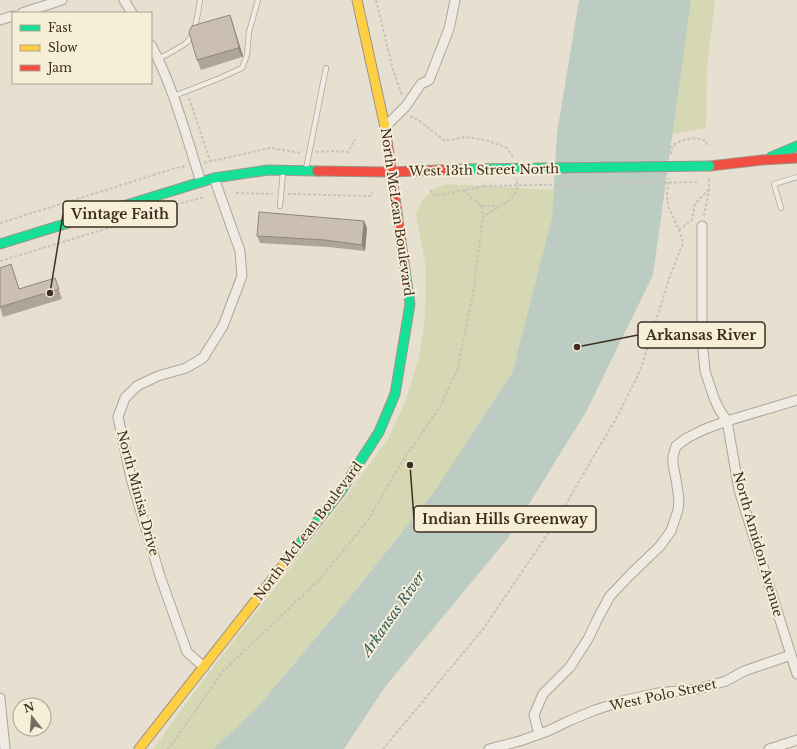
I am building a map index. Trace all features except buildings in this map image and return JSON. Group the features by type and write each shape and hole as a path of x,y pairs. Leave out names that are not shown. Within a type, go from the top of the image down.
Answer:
{"street":[{"path":"25,12 62,0"},
{"path":"124,0 131,12"},
{"name":"North McLean Boulevard","path":"139,749 341,491 379,432 395,394 410,304 385,126 357,0"},
{"path":"385,126 406,106 421,84 429,80 449,29 455,0"},
{"path":"0,20 12,16"},
{"path":"152,47 174,96 201,182"},
{"name":"West 13th Street North","path":"762,160 797,146"},
{"name":"West 13th Street North","path":"1,242 214,178 268,170 391,172 464,169 710,166 762,160 797,158"},
{"name":"North Minisa Drive","path":"204,667 187,652 160,576 131,478 118,417 125,398 137,386 158,376 186,368 203,358 223,326 242,276 240,250 214,178"},
{"name":"North Amidon Avenue","path":"702,226 702,339 705,371 714,398 727,421 739,490 797,674"},
{"path":"539,734 534,715 543,694 570,667 588,639 610,596 660,546 671,531 678,510 679,500 673,466 673,456 676,446 698,431 797,400"},
{"name":"West Polo Street","path":"488,749 520,741 548,731 595,710 626,700 658,693 698,689 726,681 744,671 791,655"},
{"path":"0,698 3,744"},
{"path":"769,749 797,740"}],"lane":[{"path":"158,58 188,42 198,15 200,0"},
{"path":"174,96 242,68 247,55 249,32 258,0"},
{"path":"306,171 326,68"},
{"path":"280,206 283,170"},
{"path":"781,208 774,184 797,178"}],"path":[{"path":"187,91 210,162"},
{"path":"0,223 176,168 210,162 270,148 306,153 332,151 348,152 355,139"},
{"path":"672,154 672,146 680,141 701,139 706,141 707,146"},
{"path":"383,749 484,628 553,526 618,415 640,371 682,243 679,230 668,206 667,193 669,177"},
{"path":"430,190 435,196 484,186 699,182"},
{"path":"463,190 481,206 483,218"},
{"path":"679,230 692,220 695,204 709,190 702,226"},
{"path":"236,193 371,196 373,191"},
{"path":"0,262 145,217 164,208 204,197"},
{"path":"481,206 498,206"}],"green space":[{"path":"691,0 715,0 707,67 706,128 672,134"},
{"path":"448,184 554,190 552,218 512,373 434,492 355,591 257,708 213,749 153,749 200,684 344,499 388,439 405,403 419,357 425,319 426,268 416,214 423,199 436,187"}],"water":[{"path":"579,0 691,0 653,275 586,412 508,538 385,687 344,749 213,749 257,708 355,591 434,492 512,373 552,218 557,133"}],"traffic: fast":[{"path":"771,157 797,146"},
{"path":"464,169 710,166"},
{"path":"0,244 214,178 268,170 317,171"},
{"path":"285,563 341,491 379,432 395,394 410,304 404,263"}],"traffic: slow":[{"path":"357,0 387,140"},
{"path":"139,749 285,563"}],"traffic: jam":[{"path":"387,140 404,263"},
{"path":"710,166 762,160 797,158"},
{"path":"317,171 391,172 464,169"}],"place":[{"name":"Vintage Faith","path":"50,293"},
{"name":"Arkansas River","path":"577,347"},
{"name":"Indian Hills Greenway","path":"410,465"}]}
